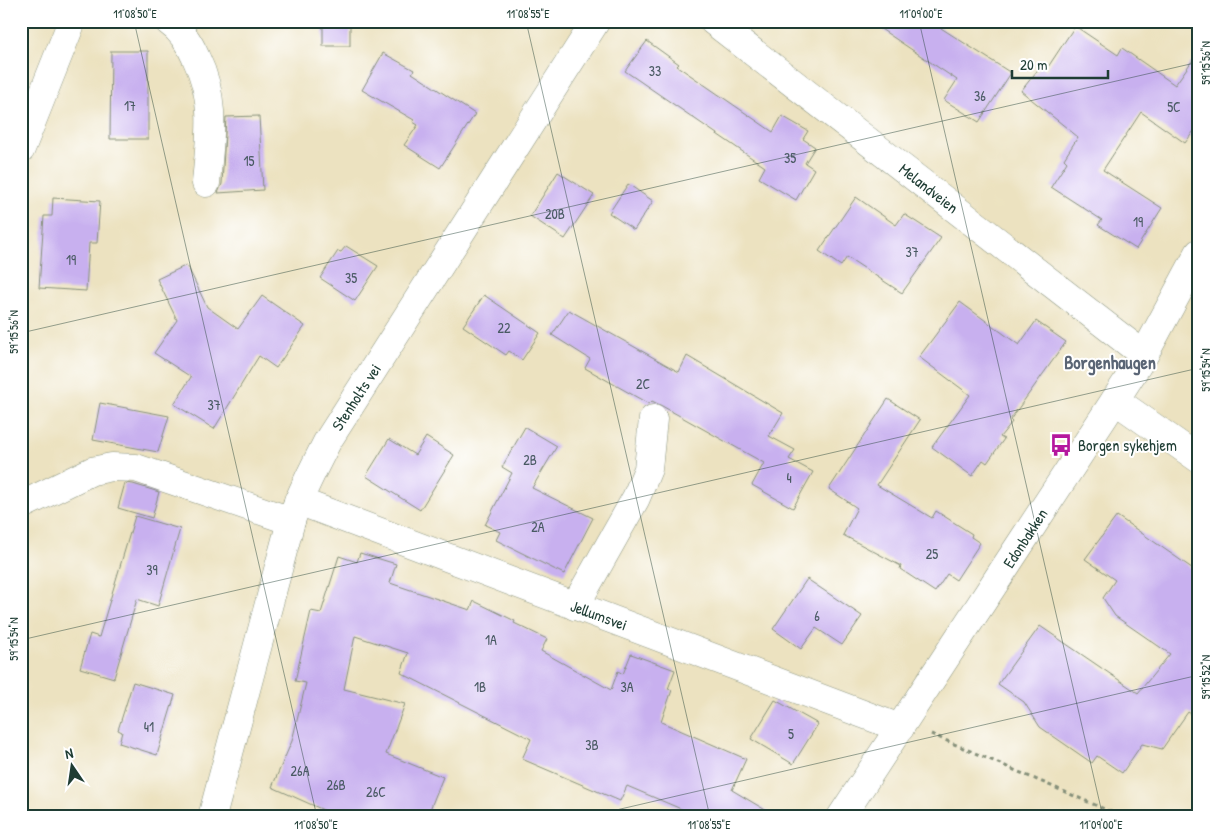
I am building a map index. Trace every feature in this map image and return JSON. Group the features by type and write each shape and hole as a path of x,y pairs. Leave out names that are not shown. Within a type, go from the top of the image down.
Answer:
{"street":[{"path":"21,149 72,21"},
{"path":"168,21 175,26 191,46 203,72 209,93 212,115 206,183"},
{"name":"Stenholts vei","path":"212,817 295,511 327,442 596,21"},
{"name":"Melandveien","path":"713,21 1144,354"},
{"name":"Edonbakken","path":"841,817 1115,400 1144,354 1199,253"},
{"path":"1115,400 1199,460"},
{"path":"575,606 636,498 648,469 653,419"},
{"name":"Jellumsvei","path":"22,506 92,470 112,467 136,468 295,511 575,606 902,725"}],"path":[{"path":"902,725 1123,817"}],"building":[{"path":"323,21 350,21 350,46 323,46"},
{"path":"869,21 930,21 1011,73 979,122 944,100 957,80"},
{"path":"1075,26 1118,55 1122,48 1175,85 1199,51 1199,124 1185,143 1141,112 1103,170 1162,208 1136,249 1098,225 1102,220 1051,187 1067,162 1064,159 1078,137 1021,91 1041,66 1046,70"},
{"path":"647,41 679,64 677,66 773,132 782,116 808,131 803,139 815,147 805,163 814,169 796,200 759,178 765,167 625,71"},
{"path":"111,51 148,51 148,139 110,139"},
{"path":"383,53 414,70 412,73 475,114 440,168 404,145 418,125 413,122 414,120 362,90"},
{"path":"259,116 263,190 218,193 222,184 226,117"},
{"path":"558,172 594,195 565,239 530,216"},
{"path":"628,184 653,201 634,230 609,213"},
{"path":"856,197 896,225 904,214 941,238 902,293 847,257 841,266 819,251"},
{"path":"53,198 100,201 97,243 89,243 86,291 39,288 44,216 52,216"},
{"path":"346,246 378,266 355,301 320,278 338,251 341,252"},
{"path":"187,265 207,307 238,329 262,296 305,326 276,368 259,356 214,429 174,404 191,377 154,353 177,320 157,279"},
{"path":"484,295 540,333 522,360 509,351 506,355 463,326"},
{"path":"960,302 1019,345 1036,321 1066,342 1010,420 1012,422 1000,437 1004,439 987,463 983,460 972,476 932,447 970,395 919,357"},
{"path":"569,310 679,372 687,356 783,413 769,436 795,450 789,459 813,472 793,508 752,485 764,463 662,406 652,401 649,404 585,368 590,359 552,335"},
{"path":"888,399 920,420 877,485 932,518 936,511 972,534 971,537 980,543 956,580 947,574 935,592 900,569 901,566 843,535 857,508 829,489"},
{"path":"100,403 169,416 158,452 93,440"},
{"path":"525,427 557,446 532,488 593,518 564,574 496,540 500,532 485,525 512,473 502,467"},
{"path":"426,437 454,455 420,510 366,476 389,439 415,455"},
{"path":"125,483 159,492 152,518 118,508"},
{"path":"135,516 180,529 158,606 137,599 114,678 80,668 90,634 99,637"},
{"path":"1117,516 1199,573 1199,719 1188,712 1162,749 1142,744 1122,773 1097,756 1092,763 1040,727 1024,702 998,684 1040,626 1138,693 1170,654 1115,616 1103,598 1115,580 1085,559"},
{"path":"360,553 396,564 390,583 470,610 474,601 515,621 514,623 547,639 541,651 611,690 618,671 623,674 631,654 675,670 668,689 672,690 661,722 746,759 732,790 777,817 700,817 627,786 620,801 522,759 531,739 401,673 408,653 355,636 344,689 405,704 386,754 443,777 427,817 339,817 272,787 292,741 306,683 295,681 311,611 321,613 339,556 357,562"},
{"path":"807,579 862,616 842,645 816,628 801,649 773,629"},
{"path":"133,682 175,695 157,755 119,743 122,732 118,730"},
{"path":"775,700 818,724 793,764 751,739"}],"place":[{"name":"Borgen sykehjem","path":"1061,445"}],"district":[{"name":"Borgenhaugen","path":"1110,362"}]}
